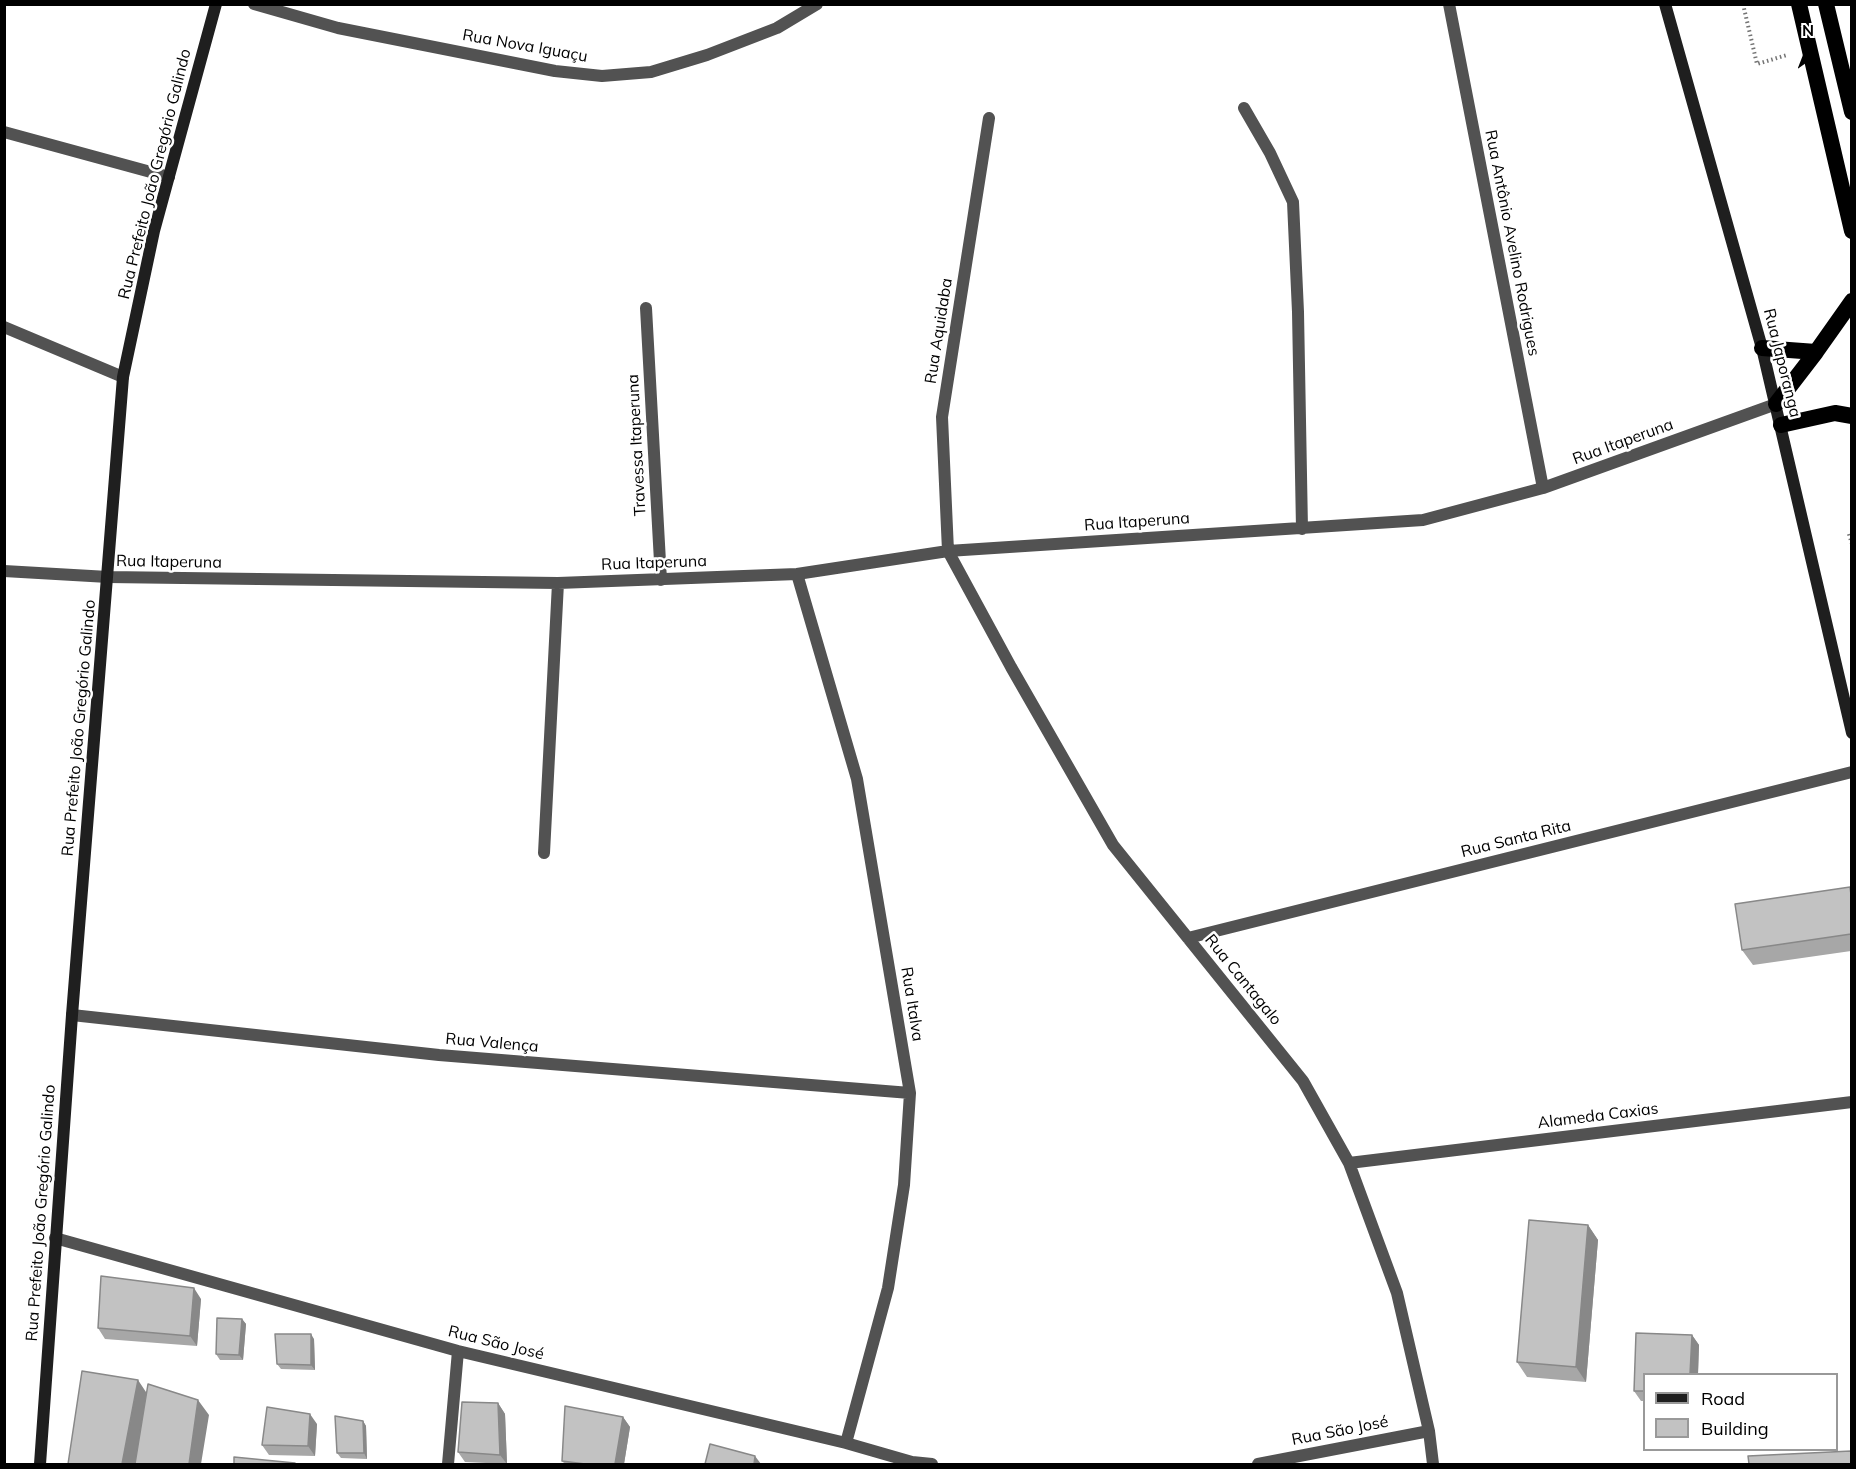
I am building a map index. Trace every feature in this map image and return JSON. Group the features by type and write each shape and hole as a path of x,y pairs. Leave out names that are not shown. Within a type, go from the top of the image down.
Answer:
{"highway":[{"path":"1799,4 1851,231"},
{"path":"1826,4 1851,112"},
{"path":"1776,404 1851,301"},
{"path":"1762,348 1816,352"},
{"path":"1781,425 1835,413 1851,416"}],"main road":[{"name":"Rua Prefeito João Gregório Galindo","path":"40,1464 72,1015 123,377 154,231 216,4"},
{"name":"Rua Japoranga","path":"1665,4 1762,348 1851,733"}],"street":[{"name":"Rua Nova Iguaçu","path":"254,4 338,28 555,71 602,76 651,72 707,55 777,28 817,4"},
{"name":"Rua Antônio Avelino Rodrigues","path":"1449,4 1543,488"},
{"path":"1244,108 1270,153 1293,202 1298,312 1302,529"},
{"name":"Rua Aquidaba","path":"948,551 942,417 989,118"},
{"path":"4,132 169,177"},
{"name":"Travessa Itaperuna","path":"646,308 661,580"},
{"path":"4,327 123,377"},
{"name":"Rua Itaperuna","path":"4,571 108,578 558,583 661,580 797,574 948,551 1424,520 1543,488 1776,404"},
{"name":"Rua Cantagalo","path":"948,551 1113,846 1303,1081 1349,1163 1397,1293 1429,1431 1433,1464"},
{"name":"Rua Italva","path":"797,574 857,779 910,1093 904,1185 888,1288 846,1443"},
{"path":"544,853 558,583"},
{"name":"Rua Santa Rita","path":"1188,938 1851,772"},
{"name":"Rua Valença","path":"72,1015 439,1055 910,1093"},
{"name":"Alameda Caxias","path":"1349,1163 1851,1102"},
{"name":"Rua São José","path":"55,1238 458,1351 846,1443 912,1462 932,1464"},
{"path":"448,1464 458,1351"},
{"name":"Rua São José","path":"1258,1464 1429,1431"}],"path":[{"path":"1743,4 1757,64"},
{"path":"1849,534 1851,544"}],"building":[{"path":"1850,887 1851,934 1742,950 1735,904"},
{"path":"1529,1220 1588,1225 1576,1367 1517,1362"},
{"path":"101,1276 194,1288 190,1336 98,1328"},
{"path":"217,1318 242,1319 239,1355 216,1354"},
{"path":"1636,1333 1692,1335 1690,1373 1643,1373 1643,1391 1634,1391"},
{"path":"275,1334 311,1334 311,1365 277,1364"},
{"path":"82,1371 138,1380 122,1464 68,1464"},
{"path":"148,1384 198,1400 189,1464 135,1464"},
{"path":"462,1402 498,1403 500,1455 458,1452"},
{"path":"565,1406 623,1417 615,1464 562,1461"},
{"path":"267,1407 310,1414 308,1446 262,1445"},
{"path":"335,1416 363,1421 364,1453 337,1453"},
{"path":"710,1444 755,1456 754,1464 705,1464"},
{"path":"1851,1451 1851,1464 1749,1464 1748,1456"},
{"path":"234,1457 295,1463 295,1464 234,1464"}]}
